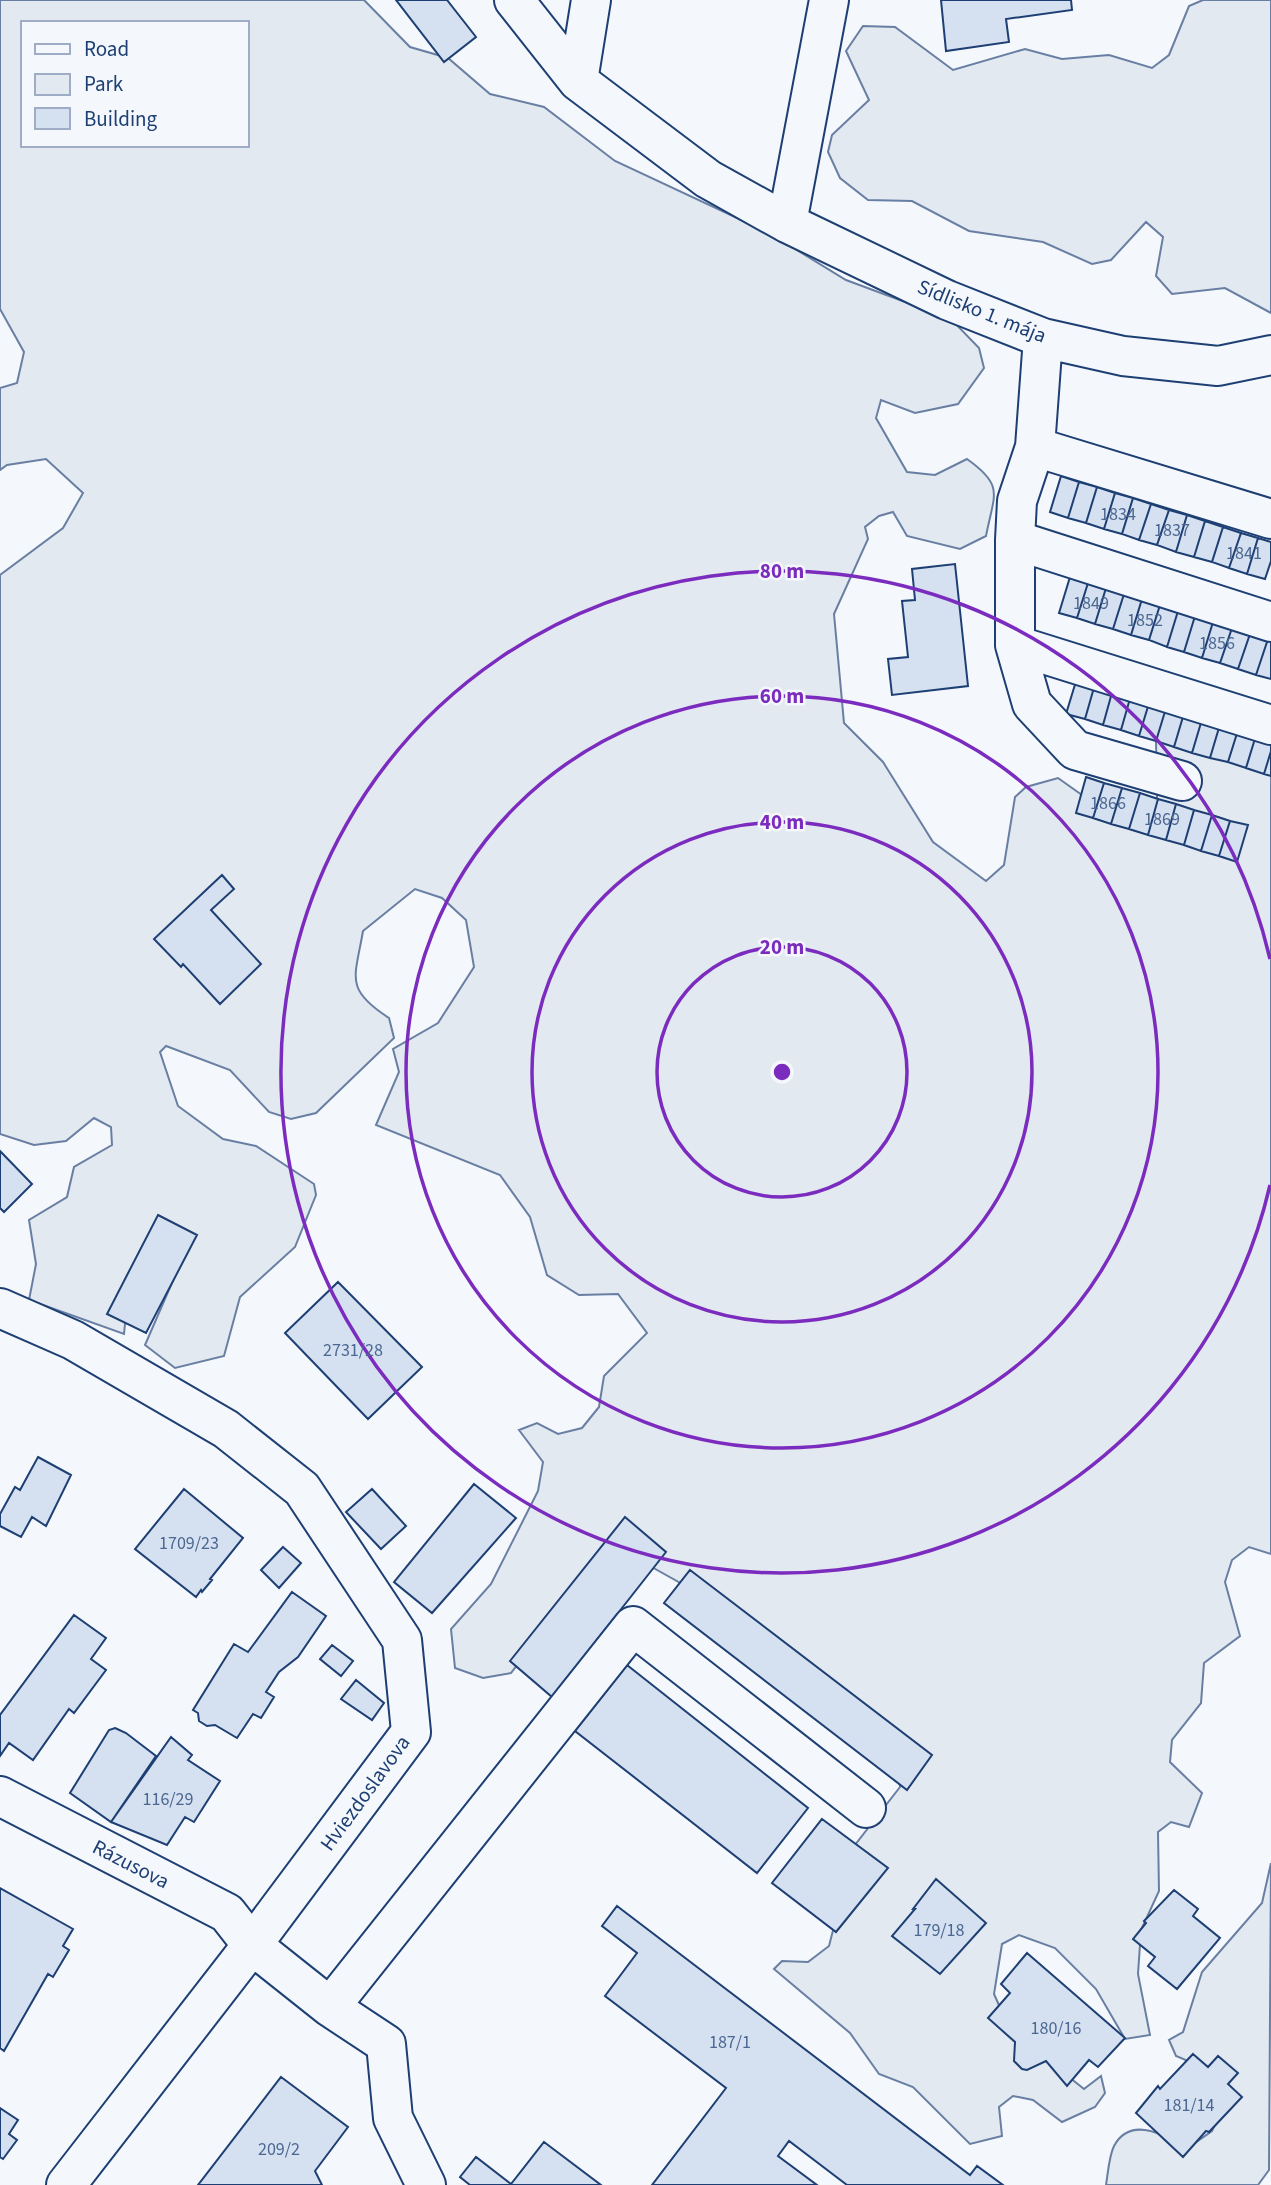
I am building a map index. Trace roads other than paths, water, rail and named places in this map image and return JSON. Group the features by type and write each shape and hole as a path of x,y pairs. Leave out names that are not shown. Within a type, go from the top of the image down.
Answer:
{"street":[{"name":"Sídlisko 1. mája","path":"514,0 578,80 708,180 787,223 947,300 1043,338 1123,356 1218,366 1271,355"},
{"path":"578,80 591,0"},
{"path":"787,223 829,0"},
{"path":"1043,338 1035,447 1017,500 1015,540 1015,645 1032,704 1075,750 1182,781"},
{"path":"1035,447 1271,519"},
{"path":"1015,540 1271,622"},
{"path":"1015,645 1271,725"},
{"name":"Hviezdoslavova","path":"0,1308 73,1340 226,1429 302,1489 402,1640 411,1732 252,1945 66,2185"},
{"path":"330,2007 633,1626 866,1808"},
{"name":"Rázusova","path":"0,1796 227,1913 252,1945 330,2007 386,2045 393,2118 426,2185"}]}
